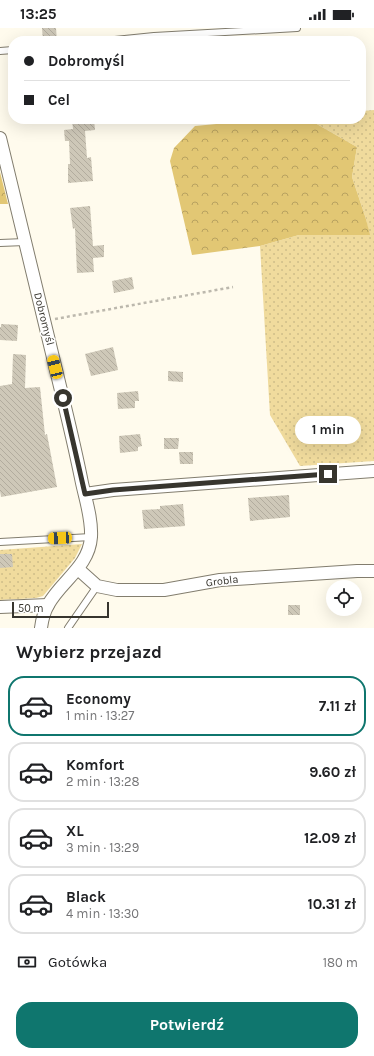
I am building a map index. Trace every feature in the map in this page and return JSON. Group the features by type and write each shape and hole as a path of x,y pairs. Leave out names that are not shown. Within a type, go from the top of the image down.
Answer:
{"street":[{"name":"Dobromyśl","path":"0,138 69,422 89,514 91,537 89,549 78,569 55,593 48,605 44,613 41,628"},
{"path":"85,494 113,490 374,471"},
{"path":"78,569 97,586"},
{"name":"Grobla","path":"97,586 116,590 164,590 220,580 374,571"},
{"path":"0,607 48,605"}],"lane":[{"path":"154,36 297,28"},
{"path":"0,243 25,242"},
{"path":"0,542 91,537"},
{"path":"68,628 97,586"}],"path":[{"path":"44,321 233,288"}],"shaded area":[{"path":"374,110 374,461 300,466 270,415 260,246 299,235 369,235 366,219 352,177 357,147 317,124 366,124 366,111"},
{"path":"82,544 75,558 43,596 36,598 0,600 0,550"}],"green space":[{"path":"216,124 317,124 357,147 352,177 370,235 299,235 260,246 192,255 170,161 174,148 195,126"},
{"path":"0,172 8,204 0,204"}],"building":[{"path":"42,28 56,28 57,36 43,36"},
{"path":"72,124 94,124 95,130 85,131 87,158 91,157 93,181 68,183 68,164 70,164 69,141 65,141 64,130 73,129"},
{"path":"90,206 93,246 104,245 104,257 93,258 94,272 77,273 75,228 73,229 70,208"},
{"path":"132,277 134,289 114,293 112,281"},
{"path":"1,324 18,325 17,341 0,340"},
{"path":"113,347 118,370 91,376 85,354"},
{"path":"13,354 26,355 25,388 40,387 45,435 47,434 57,487 1,497 0,386 12,384"},
{"path":"168,371 183,372 183,382 168,381"},
{"path":"138,391 139,401 135,401 135,408 118,409 117,393"},
{"path":"140,434 142,446 138,447 138,451 120,453 119,436"},
{"path":"164,438 179,438 178,449 164,449"},
{"path":"179,452 193,452 193,464 180,464"},
{"path":"289,495 290,517 250,521 248,498"},
{"path":"183,504 185,526 144,529 142,510 160,509 160,506"},
{"path":"0,554 12,554 13,567 0,568"},
{"path":"288,605 300,605 300,615 288,615"}],"route":[{"path":"63,398 85,494 113,490 328,474"}]}
